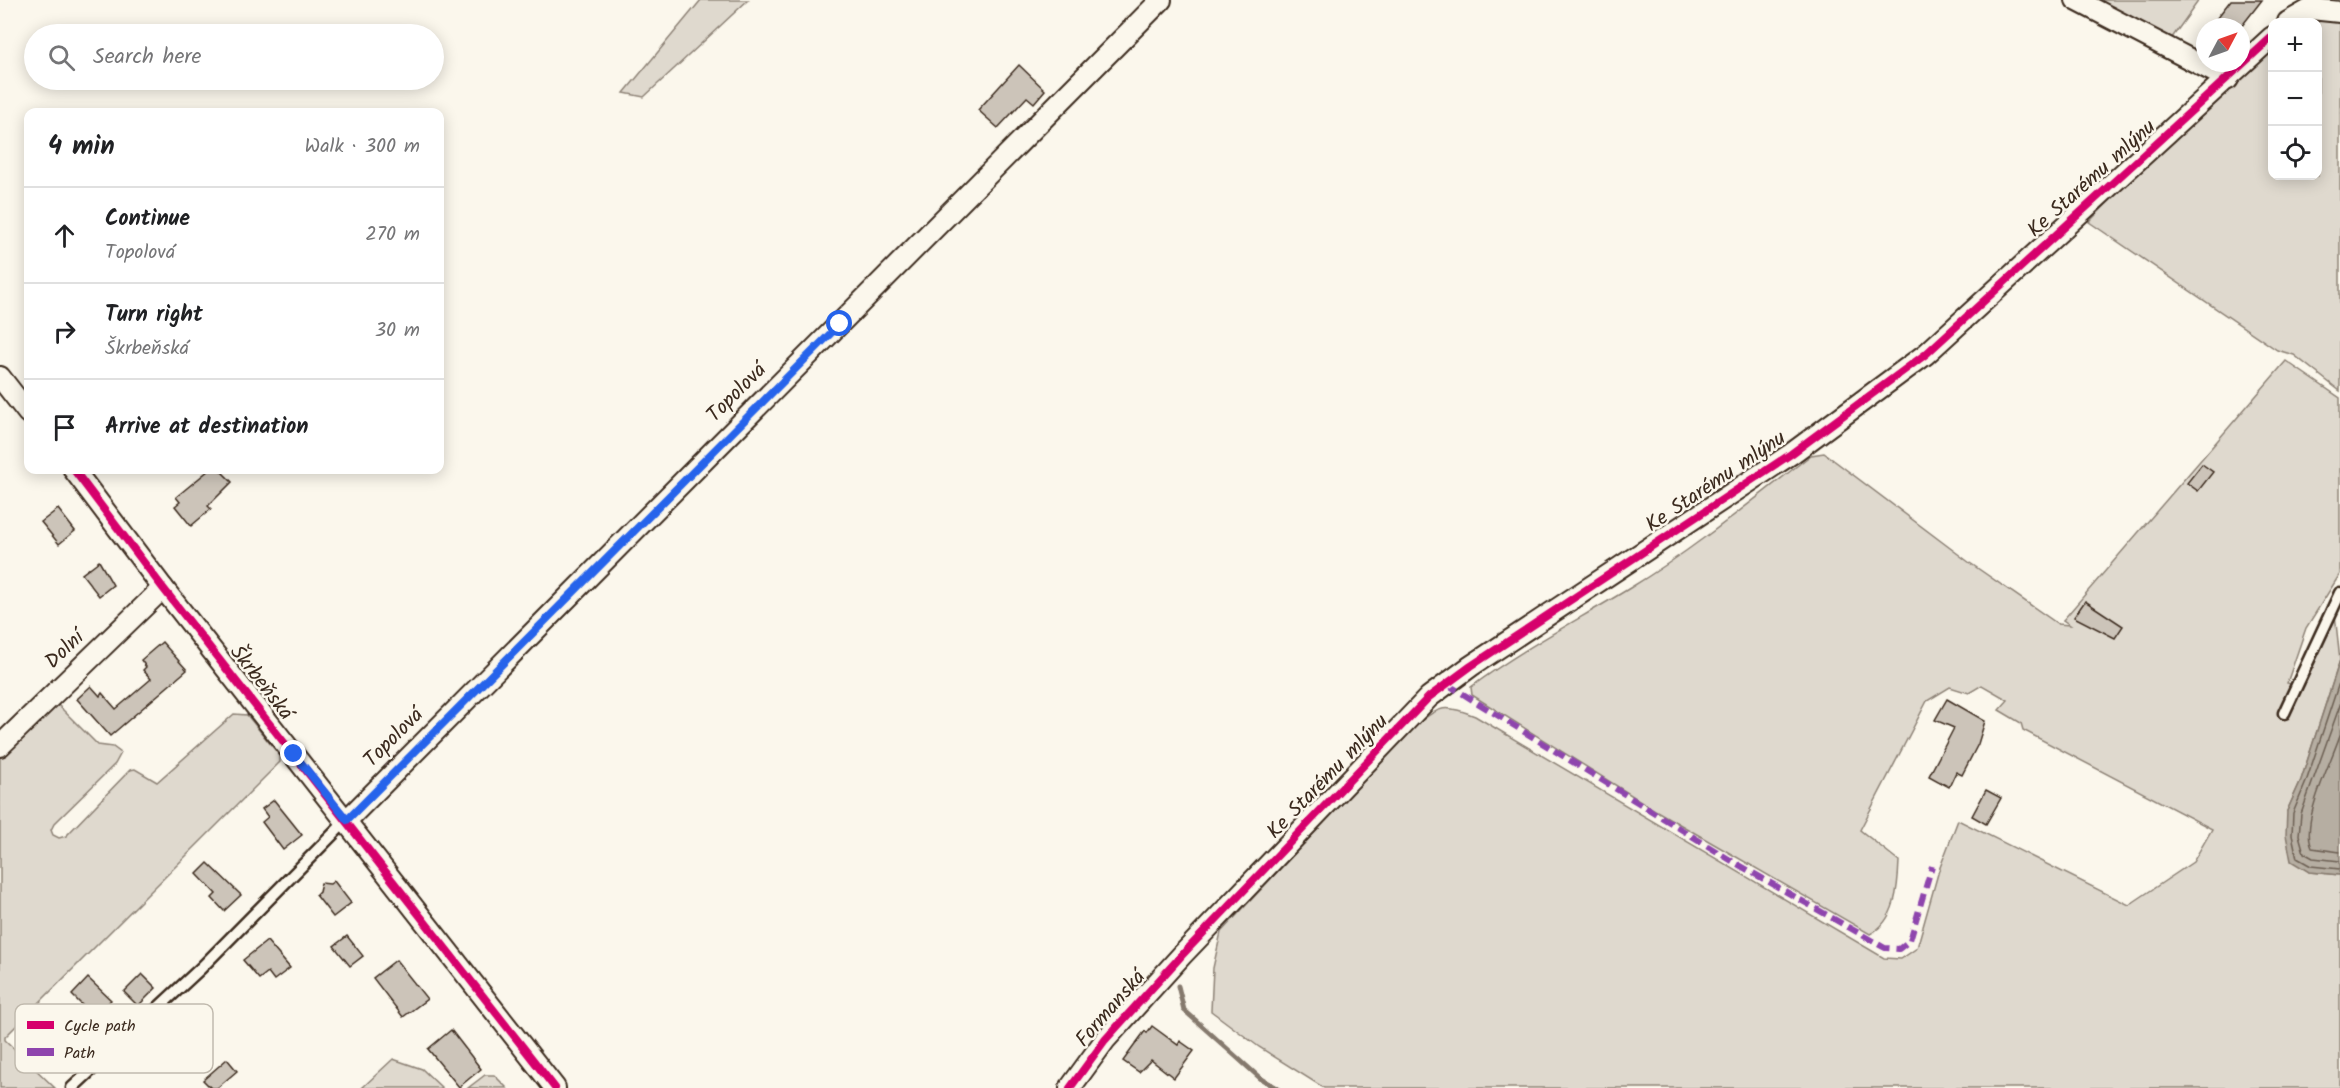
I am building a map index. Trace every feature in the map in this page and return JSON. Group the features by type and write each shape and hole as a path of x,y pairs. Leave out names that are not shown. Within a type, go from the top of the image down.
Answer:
{"street":[{"name":"Topolová","path":"347,820 1161,0"},
{"path":"2076,0 2228,79"},
{"path":"2295,18 2311,9 2340,12"},
{"name":"Ke Starému mlýnu","path":"1182,955 1429,697 1480,660 1791,454 1926,354 2268,41"},
{"path":"0,377 24,408"},
{"name":"Škrbeňská","path":"77,474 163,588 555,1088"},
{"name":"Dolní","path":"0,746 163,588"},
{"name":"Formanská","path":"1070,1088 1105,1040 1182,955"}],"lane":[{"path":"2284,713 2340,593"},
{"path":"162,1004 201,968 347,820"},
{"path":"72,1088 88,1073"}],"shaded area":[{"path":"701,0 748,0 644,97 624,93"},
{"path":"2099,0 2199,0 2169,42"},
{"path":"2322,20 2340,22 2340,391 2294,355 2277,350 2089,222 2126,184 2268,54 2268,180 2322,180"},
{"path":"2286,361 2340,398 2340,574 2306,628 2287,683 2303,687 2335,614 2340,660 2301,780 2287,811 2309,872 2340,875 2340,1088 1324,1088 1259,1047 1211,1011 1213,968 1221,932 1413,727 1436,711 1448,708 1475,716 1884,958 1901,959 1917,948 1939,870 1958,820 2129,905 2193,862 2212,829 2023,730 2021,723 1999,710 2008,700 1982,685 1969,693 1950,687 1927,701 1860,830 1899,861 1894,902 1885,921 1870,934 1655,810 1472,695 1471,687 1529,648 1654,573 1811,455 1824,453 1970,563 2058,624 2070,625 2063,620"},
{"path":"57,704 98,745 113,747 121,753 115,764 54,824 51,830 53,835 59,838 66,836 130,770 135,769 157,782 234,714 247,715 280,756 280,762 38,1004 15,1004 15,1027 5,1037 5,1040 15,1050 15,1073 39,1073 55,1088 0,1088 0,757 42,715"},
{"path":"393,1059 422,1069 442,1088 362,1088"},
{"path":"485,1075 494,1075 507,1088 468,1088"}],"water":[{"path":"2340,660 2340,875 2309,872 2291,861 2286,835 2287,811 2301,780"}],"building":[{"path":"2231,0 2262,0 2248,18 2217,18"},
{"path":"1019,65 1045,90 1034,103 1027,97 998,128 978,110"},
{"path":"2202,464 2213,472 2198,491 2187,483"},
{"path":"204,474 224,474 232,482 208,506 211,509 191,526 175,506 180,502 176,497"},
{"path":"58,509 75,531 59,544 41,522"},
{"path":"99,561 113,585 99,596 82,574"},
{"path":"2085,601 2123,626 2115,638 2074,617"},
{"path":"162,642 187,670 110,736 77,699 91,686 100,696 102,693 116,709 151,679 143,670 146,667 141,660"},
{"path":"1947,699 1985,721 1978,744 1962,775 1956,772 1949,787 1929,776 1954,728 1935,720"},
{"path":"1986,790 2001,798 1986,824 1972,816"},
{"path":"274,800 302,835 283,850 262,822 268,817 262,809"},
{"path":"208,863 241,895 224,911 212,898 216,894 197,874"},
{"path":"334,881 351,903 333,917 316,895 321,883 330,884"},
{"path":"347,936 363,956 350,966 334,946"},
{"path":"267,941 290,968 274,980 268,972 259,979 243,960"},
{"path":"396,960 427,999 403,1017 373,978"},
{"path":"142,974 156,988 140,1004 136,1004 124,992"},
{"path":"88,978 111,1000 107,1004 81,1004 72,995"},
{"path":"1152,1026 1178,1045 1180,1041 1194,1051 1174,1078 1151,1060 1139,1072 1123,1061 1145,1031 1147,1033"},
{"path":"451,1030 481,1069 459,1087 428,1049"},
{"path":"227,1059 237,1071 217,1088 211,1088 203,1080"}],"waterway":[{"path":"1178,986 1184,1010 1260,1078 1277,1088"}],"marked path":[{"path":"1447,684 1732,861 1885,948 1899,949 1910,940 1932,866"}],"cycle path":[{"path":"1070,1088 1105,1040 1182,955 1429,697 1471,666 1791,454 1926,354 2268,41"},
{"path":"77,474 163,588 555,1088"}],"route":[{"path":"294,754 347,820 840,324"}]}
